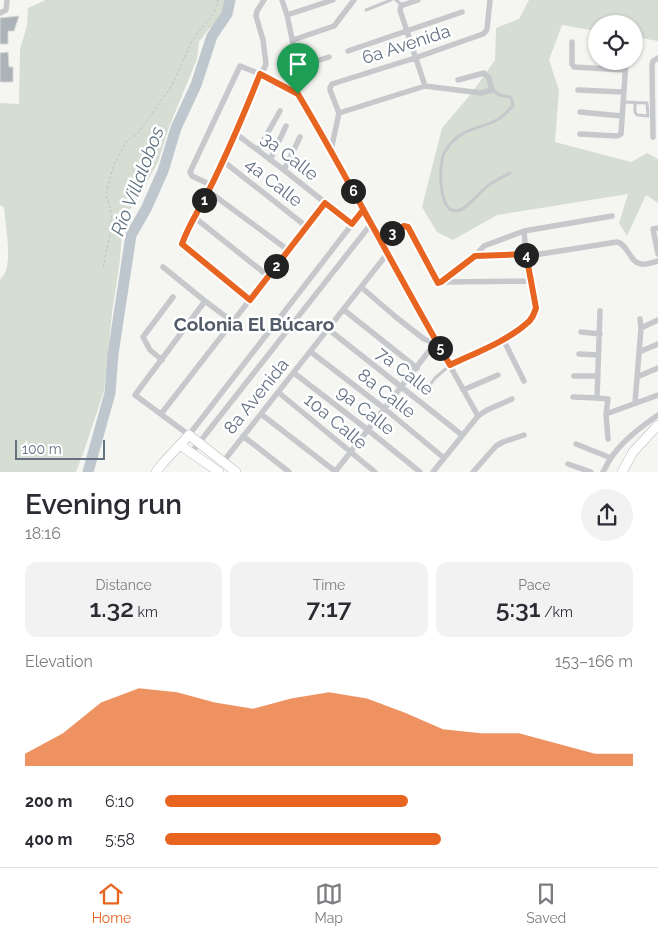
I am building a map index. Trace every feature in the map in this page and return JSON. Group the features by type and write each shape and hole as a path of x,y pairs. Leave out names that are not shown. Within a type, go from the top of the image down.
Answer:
{"main road":[{"path":"622,472 633,452 658,425"},
{"path":"156,472 189,435 236,472"},
{"path":"180,445 219,472"}],"street":[{"path":"3,12 7,8 7,0"},
{"path":"250,300 182,243 235,134 266,64 263,40 256,16 264,0"},
{"path":"282,0 298,67 298,94 478,416"},
{"path":"287,15 333,0"},
{"path":"293,40 334,26 354,0"},
{"path":"418,0 401,6 400,10 426,86"},
{"name":"6a Avenida","path":"339,114 330,90 332,84 483,34 487,29 490,0"},
{"path":"348,51 462,12"},
{"path":"572,42 572,64 575,68 588,69"},
{"path":"298,67 329,57"},
{"path":"653,136 655,85 652,65 653,61 658,58"},
{"path":"211,185 192,176 190,172 240,66 298,94"},
{"path":"580,134 619,135 621,133 625,70"},
{"path":"331,150 339,114 426,86 481,93 492,90 489,78 484,74 458,80"},
{"path":"578,90 623,92"},
{"path":"258,150 280,111"},
{"path":"580,112 622,116"},
{"path":"270,160 286,126"},
{"name":"3a Calle","path":"235,134 352,224"},
{"path":"284,170 300,137"},
{"name":"4a Calle","path":"222,161 307,227"},
{"path":"208,191 288,250"},
{"path":"161,414 325,203"},
{"path":"205,301 135,395 189,435 363,210"},
{"path":"441,282 475,256 484,246 524,231 612,216"},
{"path":"194,217 268,276"},
{"path":"191,453 371,224"},
{"path":"380,239 406,226 438,283 532,281"},
{"path":"658,228 653,229 658,254"},
{"path":"450,365 503,339 528,323 534,316 536,308 526,254 524,231"},
{"path":"475,256 543,254 617,242 622,243 636,262 640,264 658,261"},
{"name":"8a Avenida","path":"223,462 388,254"},
{"path":"163,267 233,322"},
{"path":"361,288 424,339 436,341"},
{"path":"162,360 150,350 143,337 173,297"},
{"path":"344,310 417,368"},
{"path":"597,398 600,311"},
{"path":"635,403 641,328 640,319"},
{"path":"641,328 658,320"},
{"name":"7a Calle","path":"328,329 462,436"},
{"path":"581,332 600,334"},
{"path":"503,339 524,381"},
{"path":"261,414 335,472 402,388 436,341"},
{"path":"639,352 658,344"},
{"name":"8a Calle","path":"311,352 385,409 444,458"},
{"path":"579,354 598,355"},
{"path":"638,377 658,368"},
{"name":"9a Calle","path":"294,373 420,472"},
{"path":"463,390 498,375"},
{"path":"574,376 597,376"},
{"name":"10a Calle","path":"278,392 375,472"},
{"path":"606,414 658,395"},
{"path":"573,397 608,399 606,414 608,439"},
{"path":"433,472 478,416 512,399"},
{"path":"603,472 611,458 622,445 643,425 658,415"},
{"path":"473,472 496,446 524,435"},
{"path":"243,436 289,472"},
{"path":"576,444 611,458"},
{"path":"568,464 591,472"}],"lane":[{"path":"366,10 391,0"},
{"path":"396,0 403,5"},
{"path":"492,90 499,95 510,97 513,106 498,120 464,132 450,145 443,156 441,175 443,200 450,209 460,210 489,185 510,174"},
{"path":"623,102 635,102 647,104 653,115 637,115 635,112 635,102"},
{"path":"425,392 435,378 450,365"}],"path":[{"path":"103,267 111,229 111,211 106,194 114,164 126,142 138,134 170,89 193,39 214,13 218,0"}],"shaded area":[{"path":"46,0 227,0 221,17 199,42 197,59 169,127 158,162 138,198 123,219 120,260 112,313 104,391 76,472 0,472 0,280 7,267 8,250 4,207 0,205 0,103 19,104 20,49 27,26 28,8"},
{"path":"529,0 658,0 658,41 643,38 643,15 588,15 588,30 562,25 549,60 559,90 555,142 631,162 647,153 658,159 658,203 646,195 627,236 619,223 628,194 497,215 453,240 437,232 422,207 442,128 471,94 495,60 496,28 519,19"}],"building":[{"path":"19,16 14,31 8,31 8,44 0,44 0,18"},
{"path":"8,52 9,67 13,67 13,82 0,82 0,53"}],"waterway":[{"name":"Río Villalobos","path":"88,472 110,393 113,354 131,235 146,209 163,171 176,128 196,85 212,36 227,14 230,0"}],"district":[{"name":"Colonia El Búcaro","path":"254,324"}],"route":[{"path":"298,94 260,74 248,106 182,244 250,300 325,203 352,224 363,210 380,239 404,226 408,227 438,283 475,256 526,254 536,300 534,316 528,323 516,332 450,365 363,210 331,150 298,94"}]}
